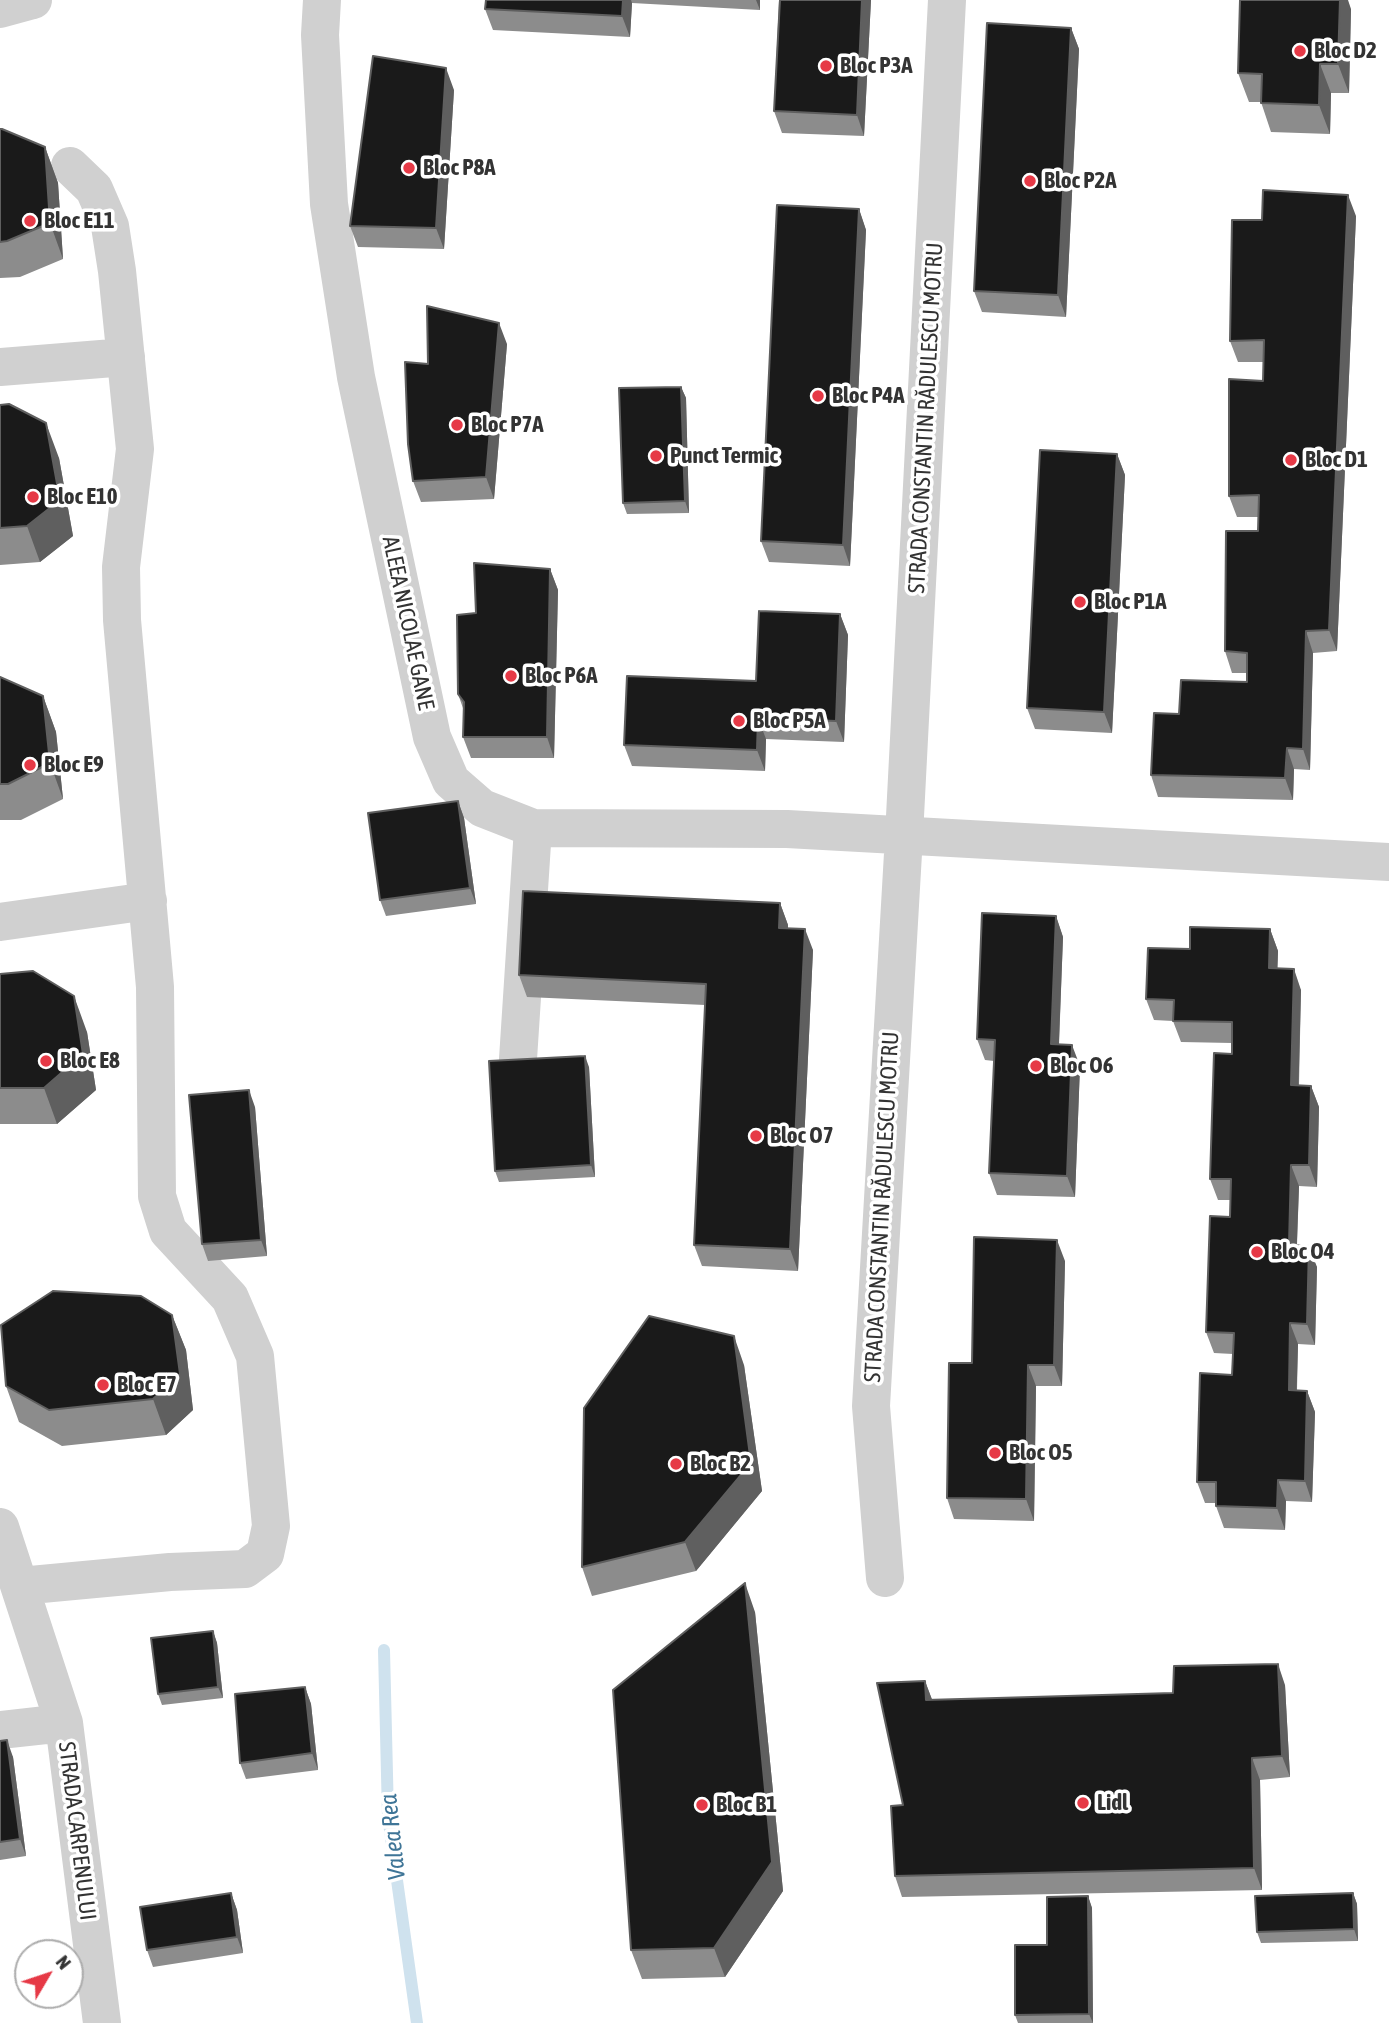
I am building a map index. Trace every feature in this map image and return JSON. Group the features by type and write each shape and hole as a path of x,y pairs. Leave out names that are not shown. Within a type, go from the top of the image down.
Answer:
{"street":[{"path":"0,9 33,0"},
{"name":"ALEEA NICOLAE GANE","path":"322,0 320,35 329,204 356,377 432,737 451,781 482,808 533,828 787,829 904,836"},
{"name":"STRADA CONSTANTIN RĂDULESCU MOTRU","path":"885,1577 871,1406 904,836 947,0"},
{"path":"7,1557 170,1572 246,1569 265,1554 271,1527 255,1356 230,1298 168,1231 158,1196 155,987 122,620 121,567 135,449 110,226 94,189 70,166"},
{"path":"0,367 126,357"},
{"path":"518,1059 533,828"},
{"path":"904,836 1389,862"},
{"path":"0,922 148,901"},
{"name":"STRADA CARPENULUI","path":"7,1557 64,1723 102,2023"},
{"name":"STRADA CARPENULUI","path":"0,1730 64,1723"}],"building":[{"path":"486,0 623,0 622,16 485,9"},
{"name":"Bloc P3A","path":"780,0 862,0 857,115 774,111"},
{"name":"Bloc D2","path":"1240,0 1340,0 1338,64 1320,64 1319,105 1261,103 1262,74 1238,73"},
{"name":"Bloc P2A","path":"987,23 1071,28 1058,295 974,291"},
{"name":"Bloc P8A","path":"373,56 446,68 436,228 350,226"},
{"path":"0,129 45,147 50,223 0,242"},
{"name":"Bloc D1","path":"1263,190 1348,195 1329,630 1306,631 1303,749 1287,748 1285,778 1151,775 1154,713 1179,714 1181,680 1247,682 1247,653 1225,651 1226,531 1258,531 1259,495 1229,496 1229,379 1263,381 1264,340 1230,341 1232,220 1262,220"},
{"name":"Bloc P4A","path":"777,205 859,209 843,545 761,541"},
{"name":"Bloc P7A","path":"427,306 499,323 486,477 413,481 408,444 405,362 428,364"},
{"name":"Punct Termic","path":"681,387 685,501 623,503 619,388"},
{"path":"9,404 46,423 60,500 27,526 0,528 0,405"},
{"name":"Bloc P1A","path":"1040,450 1117,454 1104,712 1027,708"},
{"name":"Bloc P6A","path":"474,563 550,569 547,737 463,737 464,702 458,694 457,615 476,613"},
{"name":"Bloc P5A","path":"759,611 840,614 836,721 758,718 757,750 624,745 627,676 756,681"},
{"path":"0,677 43,696 50,763 8,784 0,784"},
{"path":"458,801 470,888 380,900 368,813"},
{"name":"Bloc O7","path":"523,891 780,903 779,928 805,929 790,1249 694,1245 706,984 519,975"},
{"name":"Bloc O6","path":"982,913 1056,916 1051,1044 1072,1045 1067,1176 989,1173 995,1040 977,1039"},
{"name":"Bloc O4","path":"1190,927 1270,929 1269,968 1294,969 1291,1085 1311,1086 1309,1165 1291,1165 1289,1245 1309,1246 1307,1324 1290,1323 1289,1390 1307,1391 1305,1481 1278,1480 1277,1508 1216,1506 1216,1482 1197,1482 1200,1373 1232,1375 1234,1333 1206,1332 1210,1216 1230,1217 1231,1179 1210,1179 1214,1053 1232,1054 1232,1022 1173,1021 1174,1000 1146,999 1148,948 1190,949"},
{"path":"33,971 74,996 83,1054 44,1088 0,1088 0,974"},
{"path":"585,1056 591,1165 495,1171 489,1061"},
{"path":"249,1090 261,1240 202,1244 189,1095"},
{"name":"Bloc O5","path":"974,1237 1057,1240 1054,1365 1028,1365 1026,1499 947,1498 949,1363 972,1363"},
{"name":"Bloc E7","path":"53,1291 141,1296 172,1315 180,1374 153,1399 49,1410 6,1386 1,1325"},
{"name":"Bloc B2","path":"649,1316 734,1336 751,1463 685,1542 582,1567 584,1408"},
{"name":"Bloc B1","path":"745,1583 772,1862 714,1948 631,1950 613,1690"},
{"path":"213,1631 218,1687 158,1694 151,1638"},
{"name":"Lidl","path":"1278,1664 1282,1756 1252,1758 1254,1868 895,1876 891,1806 903,1805 877,1683 925,1681 926,1700 1173,1693 1174,1666"},
{"path":"305,1687 312,1753 240,1763 235,1694"},
{"path":"7,1740 20,1839 0,1842 0,1741"},
{"path":"231,1893 237,1937 147,1950 140,1907"},
{"path":"1353,1893 1354,1929 1257,1932 1255,1896"},
{"path":"1088,1896 1089,2014 1015,2015 1015,1945 1047,1945 1047,1897"}],"waterway":[{"name":"Valea Rea","path":"384,1650 388,1816 417,2023"}],"place":[{"name":"Bloc D2","path":"1300,51"},
{"name":"Bloc P3A","path":"826,66"},
{"name":"Bloc P8A","path":"409,168"},
{"name":"Bloc P2A","path":"1030,181"},
{"name":"Bloc E11","path":"30,221"},
{"name":"Bloc P4A","path":"818,396"},
{"name":"Bloc P7A","path":"457,425"},
{"name":"Punct Termic","path":"656,456"},
{"name":"Bloc D1","path":"1291,460"},
{"name":"Bloc E10","path":"33,497"},
{"name":"Bloc P1A","path":"1080,602"},
{"name":"Bloc P6A","path":"511,676"},
{"name":"Bloc P5A","path":"739,721"},
{"name":"Bloc E9","path":"30,765"},
{"name":"Bloc E8","path":"46,1061"},
{"name":"Bloc O6","path":"1036,1066"},
{"name":"Bloc O7","path":"756,1136"},
{"name":"Bloc O4","path":"1257,1252"},
{"name":"Bloc E7","path":"103,1385"},
{"name":"Bloc O5","path":"995,1453"},
{"name":"Bloc B2","path":"676,1464"},
{"name":"Lidl","path":"1083,1803"},
{"name":"Bloc B1","path":"702,1805"}]}
